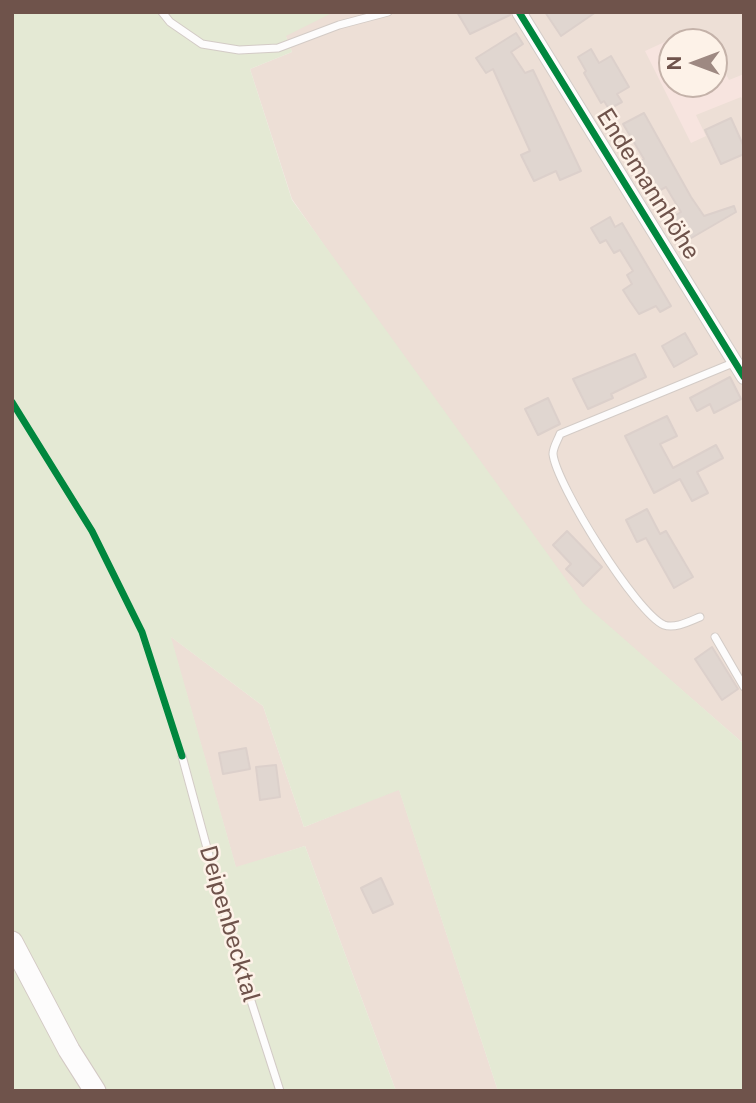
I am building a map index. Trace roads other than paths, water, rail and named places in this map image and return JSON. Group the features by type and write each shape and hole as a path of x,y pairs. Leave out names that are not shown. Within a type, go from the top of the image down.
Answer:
{"main road":[{"path":"12,942 69,1050 95,1091"}],"street":[{"name":"Endemannhöhe","path":"519,12 744,377"}],"lane":[{"path":"162,12 170,22 202,44 239,50 278,48 339,25 388,12"},
{"path":"700,617 674,626 663,625 632,595 576,507 557,472 553,451 560,434 733,363"},
{"path":"715,637 744,687"},
{"name":"Deipenbecktal","path":"182,756 235,951 280,1091"}]}
